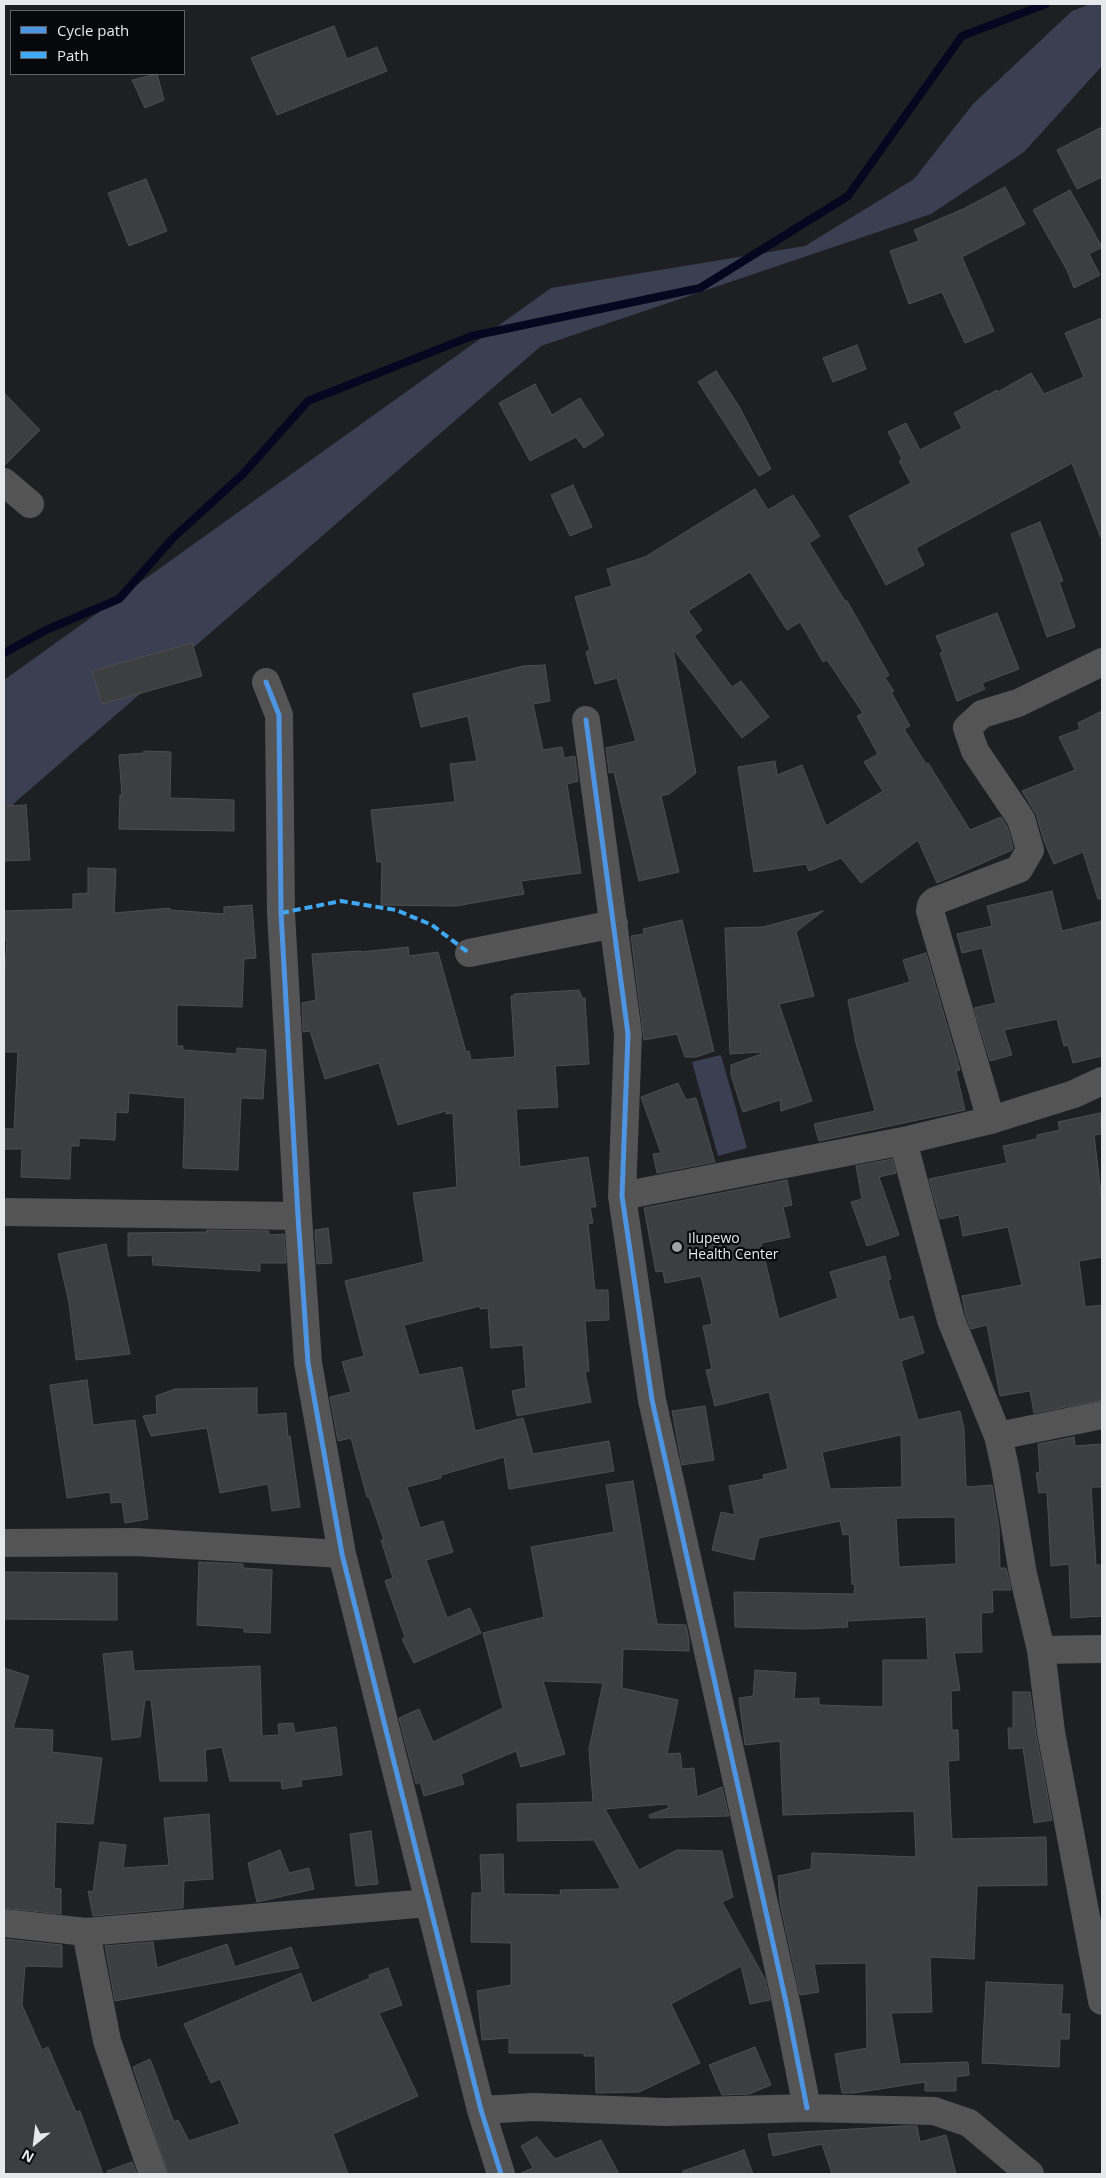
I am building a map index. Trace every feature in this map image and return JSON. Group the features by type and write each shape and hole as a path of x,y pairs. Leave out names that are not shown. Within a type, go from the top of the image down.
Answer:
{"street":[{"path":"4,482 30,504"},
{"path":"991,1120 930,911 931,905 935,901 1019,869 1030,850 1021,819 975,751 967,728 982,714 1018,703 1102,662"},
{"path":"266,682 279,715 281,913 308,1363 342,1554 481,2110 501,2174"},
{"path":"586,720 628,1034 622,1196 652,1400 784,1992 807,2108"},
{"path":"469,953 614,924"},
{"path":"622,1196 903,1141 991,1120 1074,1094 1102,1081"},
{"path":"903,1141 951,1320 998,1436 1011,1493 1023,1574 1041,1650 1051,1732 1102,2001"},
{"path":"4,1212 298,1216"},
{"path":"998,1436 1102,1415"},
{"path":"4,1543 135,1542 342,1554"},
{"path":"1041,1650 1102,1649"},
{"path":"4,1923 86,1932 429,1903"},
{"path":"86,1932 107,2041 153,2174"},
{"path":"481,2110 534,2107 665,2112 807,2108 934,2111 969,2123 1030,2174"}],"shaded area":[{"path":"1090,4 1102,4 1102,66 1024,152 931,214 541,346 4,812 4,680 551,288 805,246 914,179 973,104 1072,11"},
{"path":"721,1055 747,1148 718,1156 692,1062"}],"building":[{"path":"334,26 347,59 377,47 387,71 277,115 251,58"},
{"path":"157,75 164,100 145,108 132,80"},
{"path":"1102,127 1102,177 1077,189 1057,150"},
{"path":"146,179 167,231 129,246 108,193"},
{"path":"1005,187 1025,224 962,257 994,331 965,343 942,292 909,304 890,251 919,241 914,230 963,209"},
{"path":"1070,190 1102,247 1089,254 1100,275 1074,288 1067,270 1033,210"},
{"path":"1102,318 1102,537 1072,463 916,548 924,565 886,585 849,516 911,483 899,461 902,459 888,432 906,423 920,450 962,428 954,413 997,390 998,392 1031,373 1044,394 1084,377 1065,333"},
{"path":"857,345 866,369 833,382 823,358"},
{"path":"716,371 740,408 771,469 759,476 698,382"},
{"path":"535,384 552,415 580,398 604,435 584,448 576,437 530,461 499,403"},
{"path":"4,393 40,430 4,466"},
{"path":"573,485 592,527 570,536 551,495"},
{"path":"755,489 768,510 793,495 820,536 809,543 845,601 847,601 889,675 885,678 894,691 891,692 910,726 904,729 970,830 1001,817 1007,826 1012,850 937,883 918,840 861,883 841,858 809,871 806,864 754,872 738,767 775,761 777,775 802,765 826,826 883,791 864,762 878,754 857,716 863,713 827,660 823,662 800,622 787,630 750,572 688,611 702,630 694,636 732,687 741,681 769,717 742,738 673,649 696,773 669,794 661,796 679,872 639,881 614,772 609,773 606,748 636,741 617,678 595,684 586,652 590,650 575,597 612,586 607,569 645,557"},
{"path":"1040,522 1063,581 1059,582 1075,627 1047,637 1011,534"},
{"path":"997,613 1019,669 982,683 985,689 957,701 940,653 943,652 936,636"},
{"path":"192,643 202,676 102,704 92,671"},
{"path":"545,665 550,701 533,704 543,750 562,747 564,758 575,756 578,781 567,784 581,873 521,881 524,894 456,906 381,905 382,862 377,862 371,810 455,802 450,764 477,761 468,716 421,727 413,694 523,666"},
{"path":"1102,711 1102,899 1098,899 1083,852 1054,864 1044,841 1036,814 1022,791 1075,770 1059,737 1080,729 1078,723"},
{"path":"144,751 171,752 170,798 234,800 234,831 119,829 120,795 122,796 119,755 144,753"},
{"path":"26,805 30,860 4,861 4,806"},
{"path":"88,868 116,869 114,913 170,908 170,910 224,914 224,907 252,905 256,958 244,959 242,1007 177,1005 177,1046 183,1046 183,1050 237,1054 237,1048 266,1050 263,1099 241,1098 238,1170 183,1168 185,1098 129,1093 128,1113 116,1112 115,1140 79,1138 79,1146 71,1146 70,1179 21,1177 22,1149 4,1149 4,1129 14,1129 18,1052 4,1052 4,983 7,940 4,940 4,911 73,909 73,894 88,893"},
{"path":"1052,891 1062,931 1102,921 1102,1056 1073,1063 1068,1045 1064,1046 1057,1019 1004,1030 1012,1055 990,1061 974,1008 996,1003 982,948 962,953 957,934 992,926 987,906"},
{"path":"823,911 796,932 814,996 779,1004 812,1101 781,1111 780,1100 743,1112 731,1075 731,1065 761,1054 760,1052 730,1054 725,928 763,927"},
{"path":"682,920 714,1051 696,1057 685,1057 677,1034 644,1040 631,936 644,934 643,929"},
{"path":"408,947 409,956 438,952 466,1052 469,1051 471,1060 515,1057 511,996 514,996 514,994 579,990 582,998 585,998 589,1064 555,1066 558,1107 516,1109 520,1167 588,1157 596,1207 590,1207 593,1223 588,1224 595,1290 608,1290 609,1320 585,1321 589,1371 585,1372 591,1402 517,1416 512,1391 526,1388 523,1345 491,1348 488,1308 480,1309 480,1306 404,1325 419,1375 462,1367 475,1431 523,1418 533,1454 609,1441 614,1471 509,1489 504,1457 407,1487 420,1528 443,1521 453,1552 426,1560 447,1618 470,1608 481,1633 414,1663 402,1639 405,1637 385,1581 393,1578 381,1540 384,1540 369,1497 367,1497 351,1438 338,1441 330,1397 351,1392 342,1362 364,1356 345,1281 424,1262 413,1193 457,1187 453,1113 446,1114 446,1111 398,1125 379,1063 325,1079 310,1031 303,1032 302,1003 316,1000 312,954 361,952"},
{"path":"926,953 960,1070 956,1071 965,1110 819,1141 814,1124 875,1111 856,1043 848,1000 910,982 903,960"},
{"path":"678,1083 686,1100 696,1098 715,1162 657,1173 653,1154 661,1153 641,1097"},
{"path":"1100,1113 1102,1134 1094,1135 1102,1202 1102,1257 1079,1261 1085,1307 1102,1305 1102,1400 1034,1413 1030,1391 1000,1396 987,1325 971,1329 962,1296 1022,1285 1008,1227 963,1236 959,1215 940,1219 929,1179 1007,1163 1003,1146 1037,1139 1037,1135 1060,1130 1058,1122"},
{"path":"892,1159 896,1173 879,1177 899,1235 867,1246 851,1202 862,1199 856,1166"},
{"path":"787,1180 792,1205 783,1207 790,1237 761,1243 779,1319 838,1298 830,1272 885,1256 891,1279 888,1280 899,1320 913,1316 924,1353 901,1361 918,1420 960,1411 964,1429 966,1485 967,1487 992,1485 999,1528 1000,1568 1006,1568 1011,1590 992,1590 993,1612 981,1613 982,1652 954,1653 960,1690 951,1691 952,1730 958,1730 959,1760 948,1761 952,1839 1046,1837 1047,1885 977,1886 974,1959 930,1957 932,2012 891,2013 900,2064 968,2062 969,2075 956,2077 956,2091 925,2091 925,2082 854,2093 842,2093 835,2054 867,2048 866,1963 814,1964 819,1992 800,1995 780,1903 778,1876 811,1869 812,1853 916,1857 914,1811 783,1815 780,1741 745,1745 739,1698 753,1696 755,1670 796,1673 794,1699 819,1698 819,1705 883,1707 883,1660 928,1660 926,1617 847,1621 848,1627 806,1629 735,1627 734,1592 854,1594 855,1585 852,1584 849,1534 843,1535 840,1521 759,1538 754,1560 712,1550 721,1512 735,1515 729,1486 764,1479 763,1475 788,1469 769,1392 715,1406 706,1370 712,1369 703,1326 712,1324 701,1276 665,1283 663,1271 656,1272 644,1208","holes":["901,1435 902,1487 830,1489 822,1452","955,1517 956,1564 899,1567 896,1518"]},
{"path":"328,1228 332,1263 317,1264 315,1230"},
{"path":"207,1230 269,1231 269,1235 284,1234 286,1263 260,1263 260,1271 153,1265 152,1255 128,1256 128,1233 207,1232"},
{"path":"106,1244 130,1354 76,1360 69,1303 58,1254"},
{"path":"87,1380 93,1425 135,1420 148,1519 125,1523 122,1502 111,1503 110,1492 67,1498 50,1385"},
{"path":"257,1388 257,1415 286,1413 288,1437 290,1436 300,1507 272,1511 268,1484 220,1493 207,1428 151,1436 143,1416 157,1414 156,1396 175,1389"},
{"path":"705,1406 714,1460 682,1465 672,1411"},
{"path":"1074,1437 1075,1446 1102,1444 1102,1487 1091,1487 1096,1565 1102,1565 1102,1616 1071,1618 1069,1564 1051,1566 1047,1492 1039,1493 1036,1473 1040,1472 1038,1444"},
{"path":"633,1481 657,1624 686,1625 689,1651 623,1649 622,1688 678,1700 667,1754 680,1753 682,1769 694,1768 697,1797 722,1787 729,1816 650,1818 649,1815 669,1808 667,1804 605,1809 639,1870 677,1850 722,1851 733,1897 722,1902 765,1979 770,2000 750,2004 741,1966 671,2004 700,2063 639,2092 596,2093 595,2056 584,2056 584,2053 509,2053 509,2038 482,2040 477,1991 511,1985 511,1943 471,1942 472,1893 482,1893 480,1855 503,1854 504,1894 561,1895 560,1890 621,1889 594,1840 518,1841 517,1804 593,1802 589,1749 603,1683 543,1681 565,1754 521,1767 516,1751 461,1774 464,1784 424,1796 420,1782 416,1784 399,1718 419,1709 433,1742 503,1708 483,1633 544,1617 531,1547 614,1532 606,1485"},
{"path":"199,1562 243,1564 243,1568 272,1570 270,1633 244,1632 244,1628 197,1625"},
{"path":"4,1572 117,1573 117,1620 4,1619"},
{"path":"132,1651 134,1671 260,1666 262,1736 279,1735 278,1724 293,1723 295,1733 336,1727 342,1775 301,1780 302,1786 282,1789 281,1781 230,1781 222,1747 205,1750 207,1781 160,1781 151,1700 145,1700 140,1737 112,1740 103,1654"},
{"path":"4,1668 29,1676 13,1728 53,1730 52,1752 102,1758 93,1824 56,1822 54,1888 61,1889 61,1914 4,1908"},
{"path":"1013,1692 1030,1692 1052,1820 1034,1823 1023,1748 1009,1749 1008,1728 1013,1728"},
{"path":"209,1814 213,1879 184,1881 183,1908 93,1916 88,1891 93,1892 100,1842 126,1845 123,1868 169,1865 164,1818"},
{"path":"371,1831 378,1884 356,1886 350,1834"},
{"path":"280,1850 289,1873 309,1868 314,1889 257,1902 248,1863"},
{"path":"4,1939 62,1945 62,1967 25,1966 22,2005 42,2050 48,2047 76,2112 80,2111 103,2174 4,2174"},
{"path":"153,1942 157,1968 227,1944 235,1967 291,1947 299,1968 115,2001 105,1946"},
{"path":"388,1968 402,2005 379,2013 418,2096 333,2134 348,2174 168,2174 133,2067 150,2059 174,2122 178,2120 189,2141 240,2124 220,2079 211,2083 184,2024 301,1973 312,2003 370,1978 369,1975"},
{"path":"986,1982 1063,1985 1061,2014 1070,2014 1069,2039 1060,2039 1059,2067 982,2063"},
{"path":"755,2047 771,2085 749,2094 722,2095 709,2065"},
{"path":"917,2126 920,2142 946,2135 956,2174 832,2174 822,2144 773,2156 768,2134"},
{"path":"537,2137 555,2159 601,2140 619,2174 519,2174 533,2168 521,2146"},
{"path":"744,2150 753,2174 683,2174 683,2171"},
{"path":"132,2162 137,2174 108,2174 107,2171"}],"waterway":[{"path":"4,653 46,630 119,599 173,538 243,474 308,401 472,336 700,288 848,196 962,36 1046,4"}],"marked path":[{"path":"281,913 341,901 396,910 432,925 469,953"}],"cycle path":[{"path":"266,682 279,715 281,913 308,1363 342,1554 481,2110 501,2174"},
{"path":"586,720 628,1034 622,1196 652,1400 786,2002 807,2108"}],"place":[{"name":"Ilupewo Health Center","path":"677,1247"}]}
